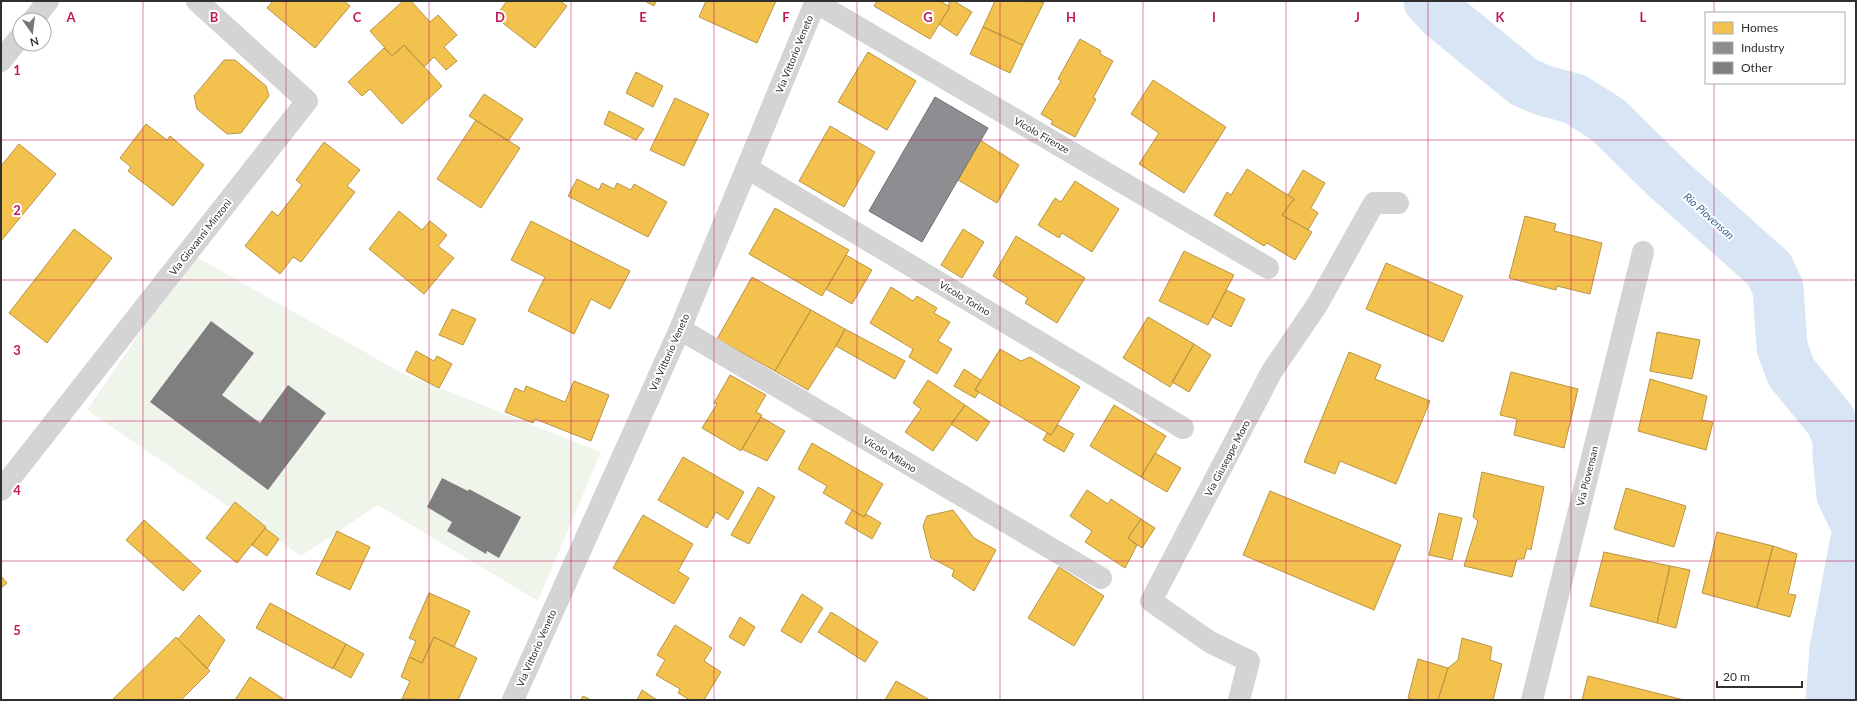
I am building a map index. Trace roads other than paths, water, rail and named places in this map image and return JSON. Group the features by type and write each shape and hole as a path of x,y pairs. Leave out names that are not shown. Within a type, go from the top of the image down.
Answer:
{"street":[{"name":"Via Giovanni Minzoni","path":"1,490 308,101 197,1"},
{"name":"Via Vittorio Veneto","path":"513,700 680,329 815,2"},
{"name":"Vicolo Firenze","path":"815,2 1268,268"},
{"path":"1,61 12,47"},
{"name":"Vicolo Torino","path":"747,168 1183,428"},
{"name":"Via Giuseppe Moro","path":"1239,700 1249,661 1210,642 1151,601 1272,371 1317,305 1374,203 1398,204"},
{"name":"Via Piovensan","path":"1532,700 1643,252"},
{"name":"Vicolo Milano","path":"680,329 1100,578"}],"waterway":[{"name":"Rio Piovensan","path":"1429,1 1442,15 1524,82 1542,90 1575,99 1608,120 1667,178 1769,269 1778,288 1782,347 1791,372 1831,421 1838,438 1838,456 1842,495 1856,524"},
{"name":"Rio Piovensan","path":"1831,700 1835,649 1856,539"}]}
